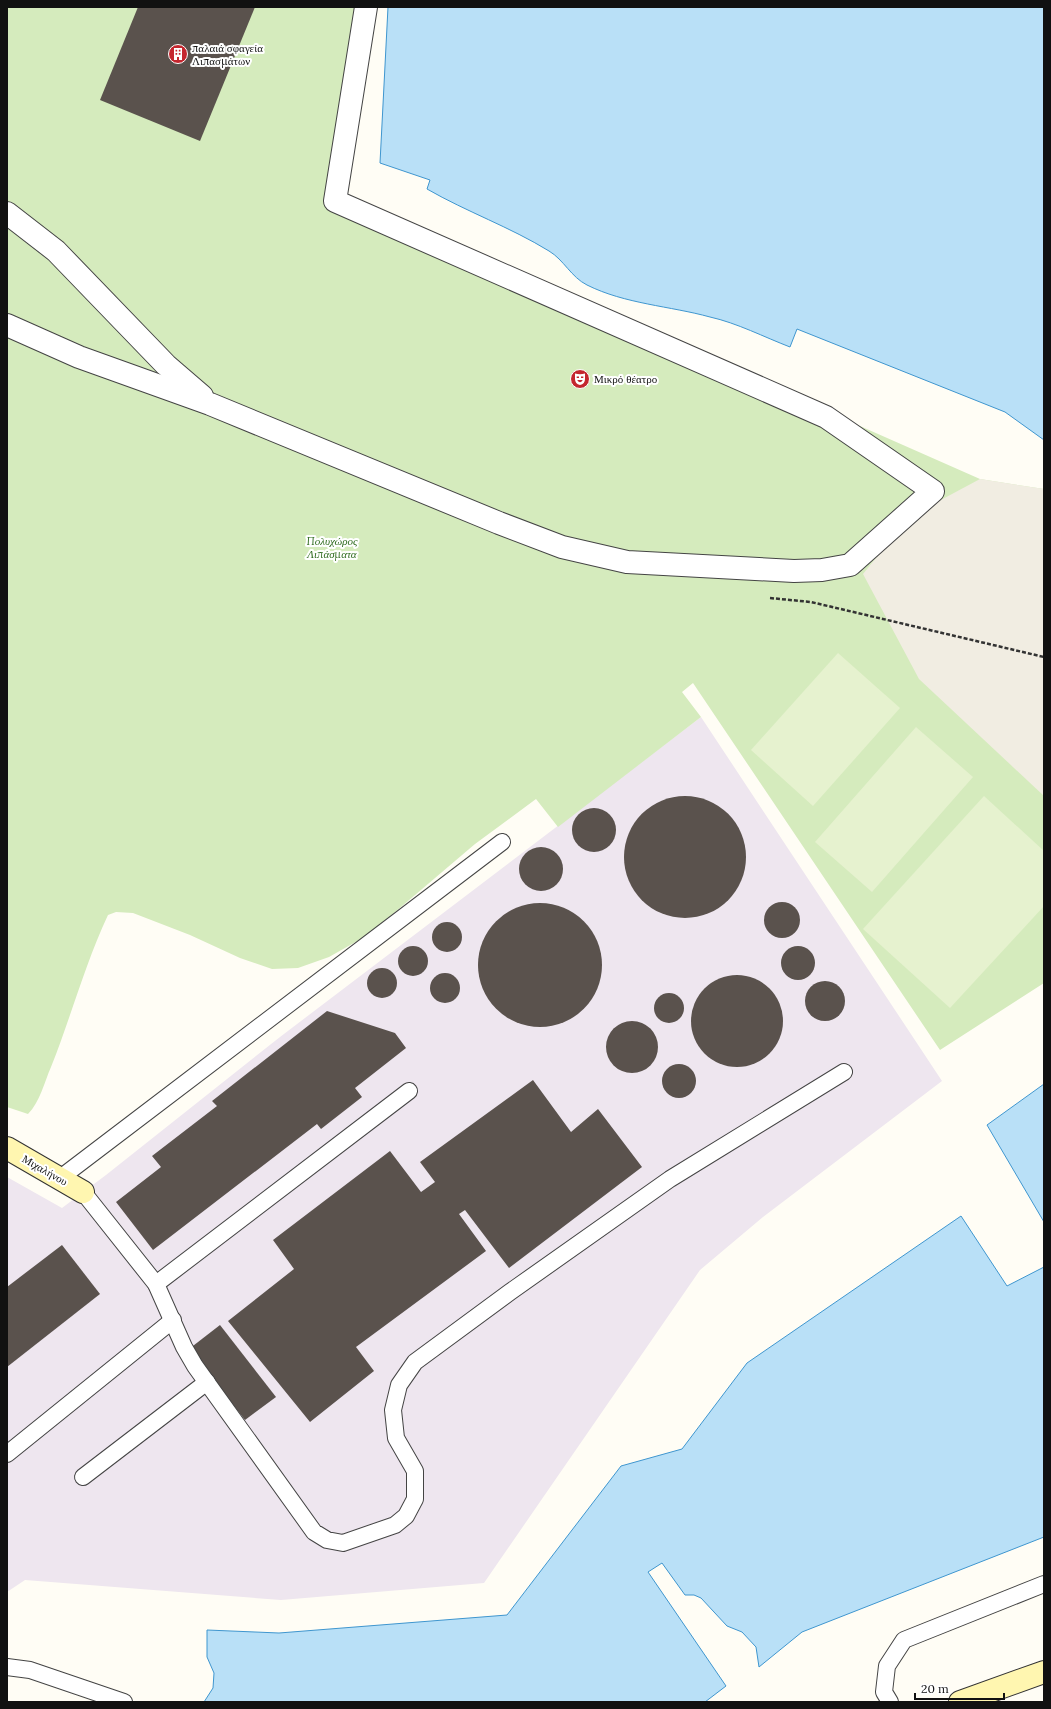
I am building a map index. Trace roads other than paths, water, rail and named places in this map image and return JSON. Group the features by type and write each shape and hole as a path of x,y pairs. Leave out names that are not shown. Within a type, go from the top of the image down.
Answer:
{"street":[{"path":"7,325 79,357 210,404 498,523 562,546 628,562 794,571 822,570 850,565 933,491 826,417 335,201 366,7"},
{"path":"7,213 56,251 166,365 210,404"},
{"name":"Μιχαλήνου","path":"7,1148 83,1192"},
{"path":"960,1702 1044,1672"}],"lane":[{"path":"59,1179 502,842"},
{"path":"83,1192 156,1284 184,1347 207,1382 314,1532 327,1540 343,1542 395,1525 406,1516 415,1499 415,1471 396,1438 393,1410 399,1385 415,1362 510,1292 670,1179 844,1072"},
{"path":"156,1284 409,1091"},
{"path":"7,1454 173,1320"},
{"path":"83,1477 207,1382"},
{"path":"890,1702 884,1692 887,1666 904,1640 1044,1584"},
{"path":"7,1667 30,1670 124,1702"}],"water":[{"path":"388,7 1044,7 1044,440 1005,412 797,329 790,347 740,326 695,313 632,301 587,285 576,278 559,259 534,242 427,189 430,180 380,163"},
{"path":"1044,1084 1044,1222 987,1125"},
{"path":"961,1216 1007,1286 1044,1267 1044,1537 802,1632 759,1667 756,1647 742,1632 727,1626 701,1598 694,1595 685,1595 662,1563 648,1572 726,1686 705,1702 204,1702 213,1688 214,1673 207,1657 207,1630 279,1633 507,1615 621,1466 682,1449 747,1363"}],"place":[{"name":"παλαιά σφαγεία Λιπασμάτων","path":"178,54"},
{"name":"Μικρό θέατρο","path":"580,379"}],"park label":[{"name":"Πολυχώρος Λιπάσματα","path":"332,547"}]}
